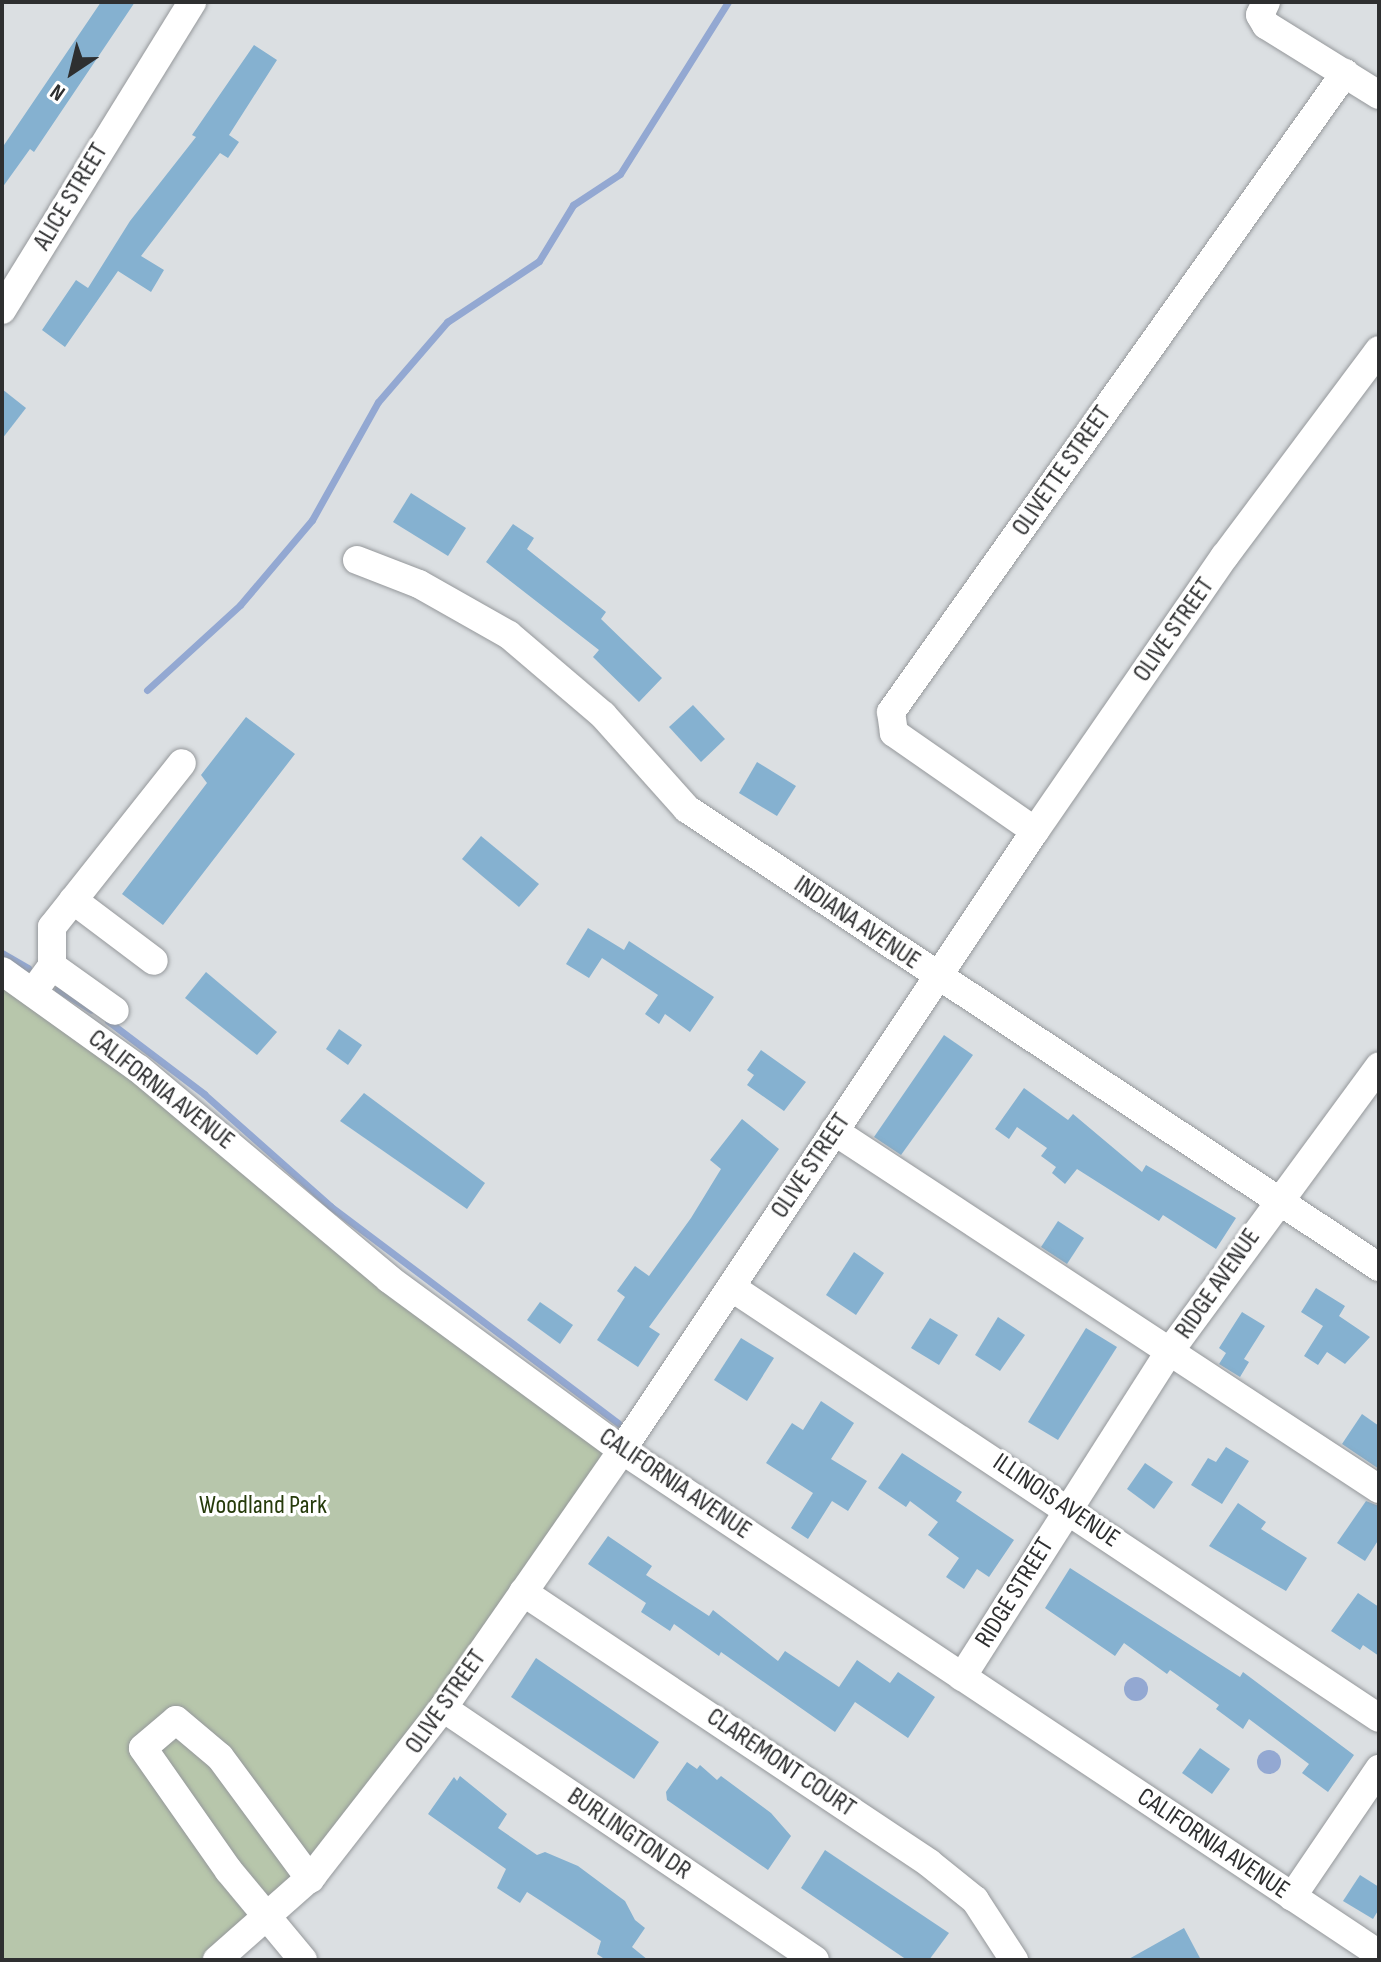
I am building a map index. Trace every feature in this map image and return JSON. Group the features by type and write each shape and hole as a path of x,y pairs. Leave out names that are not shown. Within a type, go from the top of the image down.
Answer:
{"street":[{"name":"ALICE STREET","path":"2,310 192,2"},
{"path":"1263,9 1266,25 1379,95"},
{"name":"OLIVETTE STREET","path":"1035,831 894,733 891,712 1345,73"},
{"name":"OLIVE STREET","path":"217,1960 269,1918 310,1879 354,1829 443,1708 622,1450 1035,831 1225,556 1379,350"},
{"name":"INDIANA AVENUE","path":"357,560 419,584 509,635 603,715 687,809 1379,1267"},
{"path":"33,992 52,966 52,927 182,763"},
{"path":"73,900 154,961"},
{"path":"52,966 115,1011"},
{"name":"CALIFORNIA AVENUE","path":"2,971 150,1078 389,1279 622,1450 1379,1954"},
{"name":"RIDGE AVENUE","path":"1067,1508 1170,1351 1379,1066"},
{"path":"834,1131 1379,1489"},
{"name":"ILLINOIS AVENUE","path":"731,1287 1379,1718"},
{"name":"RIDGE STREET","path":"962,1677 1067,1508"},
{"name":"CLAREMONT COURT","path":"523,1592 929,1863 975,1900 1014,1960"},
{"name":"BURLINGTON DR","path":"443,1708 815,1960"},
{"path":"303,1960 143,1748 176,1720 220,1757 310,1879"},
{"path":"1292,1897 1379,1769"}],"green space":[{"name":"Woodland Park","path":"2,977 622,1450 354,1829 215,1960 2,1960"}],"water":[{"path":"1136,1677 1145,1680 1148,1689 1145,1698 1136,1701 1127,1698 1124,1689 1127,1680"},
{"path":"1269,1750 1278,1753 1281,1762 1278,1771 1269,1774 1260,1771 1257,1762 1260,1753"}],"building":[{"path":"101,2 135,2 34,152 30,149 2,188 2,148"},
{"path":"254,45 277,60 229,135 239,142 228,158 220,153 141,256 164,270 151,292 118,271 65,347 42,330 76,280 88,288 130,221 196,137 192,135"},
{"path":"2,389 26,408 2,439"},
{"path":"411,493 466,528 448,556 393,522"},
{"path":"513,524 534,538 527,549 606,612 601,619 662,678 639,702 593,657 599,650 486,562"},
{"path":"693,705 725,739 701,762 669,727"},
{"path":"246,717 295,754 163,925 122,894 207,783 201,775"},
{"path":"757,762 796,786 777,816 739,793"},
{"path":"481,836 539,884 519,907 462,859"},
{"path":"588,928 624,950 629,941 714,997 690,1032 665,1014 659,1024 645,1014 658,995 602,958 589,978 566,964"},
{"path":"206,972 277,1032 257,1055 185,998"},
{"path":"339,1029 362,1045 348,1065 326,1049"},
{"path":"944,1035 973,1055 901,1155 874,1137"},
{"path":"761,1050 806,1082 784,1111 747,1085 754,1075 747,1070"},
{"path":"1024,1088 1068,1120 1073,1114 1142,1172 1146,1165 1236,1218 1216,1249 1163,1215 1159,1221 1077,1169 1065,1184 1052,1173 1056,1167 1041,1156 1047,1148 1017,1127 1009,1139 995,1129"},
{"path":"364,1093 485,1183 467,1209 340,1121"},
{"path":"742,1119 779,1149 649,1327 660,1334 638,1367 597,1340 625,1297 617,1291 635,1266 649,1276 691,1218 721,1169 710,1160"},
{"path":"1058,1221 1084,1238 1067,1264 1041,1247"},
{"path":"854,1252 884,1273 856,1315 826,1295"},
{"path":"1316,1288 1345,1306 1339,1316 1370,1337 1345,1364 1327,1352 1318,1365 1304,1356 1323,1326 1301,1312"},
{"path":"540,1302 573,1325 560,1344 527,1320"},
{"path":"1242,1312 1265,1326 1244,1359 1249,1362 1240,1377 1219,1364 1226,1353 1219,1348"},
{"path":"998,1317 1025,1335 1000,1371 975,1355"},
{"path":"930,1318 958,1335 939,1365 911,1348"},
{"path":"1086,1328 1117,1347 1058,1440 1028,1422"},
{"path":"741,1338 774,1358 747,1401 714,1380"},
{"path":"821,1401 854,1423 831,1459 867,1481 848,1511 832,1501 808,1539 791,1528 813,1493 766,1463 792,1423 803,1430"},
{"path":"1362,1414 1379,1426 1379,1469 1342,1444"},
{"path":"1226,1447 1249,1461 1222,1504 1191,1485 1208,1458 1216,1462"},
{"path":"902,1453 962,1492 956,1501 1014,1540 989,1577 977,1569 964,1589 946,1577 959,1558 928,1535 938,1522 910,1501 906,1507 878,1488"},
{"path":"1145,1463 1173,1482 1154,1509 1127,1489"},
{"path":"1366,1501 1379,1506 1379,1539 1365,1561 1337,1543"},
{"path":"1238,1503 1266,1522 1261,1529 1307,1558 1286,1591 1209,1546"},
{"path":"608,1536 652,1566 646,1575 709,1616 713,1610 778,1661 785,1651 839,1687 857,1660 890,1683 898,1672 935,1697 908,1738 855,1702 835,1732 721,1652 719,1656 674,1624 670,1631 641,1612 646,1603 588,1564"},
{"path":"1070,1568 1240,1677 1243,1672 1354,1755 1328,1792 1302,1773 1309,1764 1249,1719 1243,1729 1216,1709 1219,1705 1170,1670 1167,1674 1124,1643 1115,1656 1045,1608"},
{"path":"1358,1593 1379,1607 1379,1656 1363,1645 1360,1650 1331,1631"},
{"path":"536,1658 659,1742 634,1779 511,1697"},
{"path":"1200,1748 1230,1769 1212,1794 1182,1773"},
{"path":"687,1762 697,1769 700,1765 717,1780 721,1776 771,1813 791,1836 768,1870 667,1800 666,1792"},
{"path":"460,1776 507,1814 498,1828 537,1855 545,1852 578,1866 625,1901 635,1920 645,1928 632,1947 648,1960 606,1960 597,1954 601,1941 541,1901 527,1892 520,1903 497,1888 506,1869 428,1814 454,1777 457,1781"},
{"path":"825,1850 949,1933 929,1960 907,1960 801,1888"},
{"path":"1360,1875 1379,1887 1379,1909 1373,1919 1343,1901"},
{"path":"1184,1928 1201,1960 1127,1960"}],"waterway":[{"path":"147,690 240,605 312,520 378,402 447,322 539,261 573,205 620,174 728,2"},
{"path":"2,953 28,968"},
{"path":"58,989 91,1010"},
{"path":"108,1021 204,1094 330,1206 618,1423"}]}
